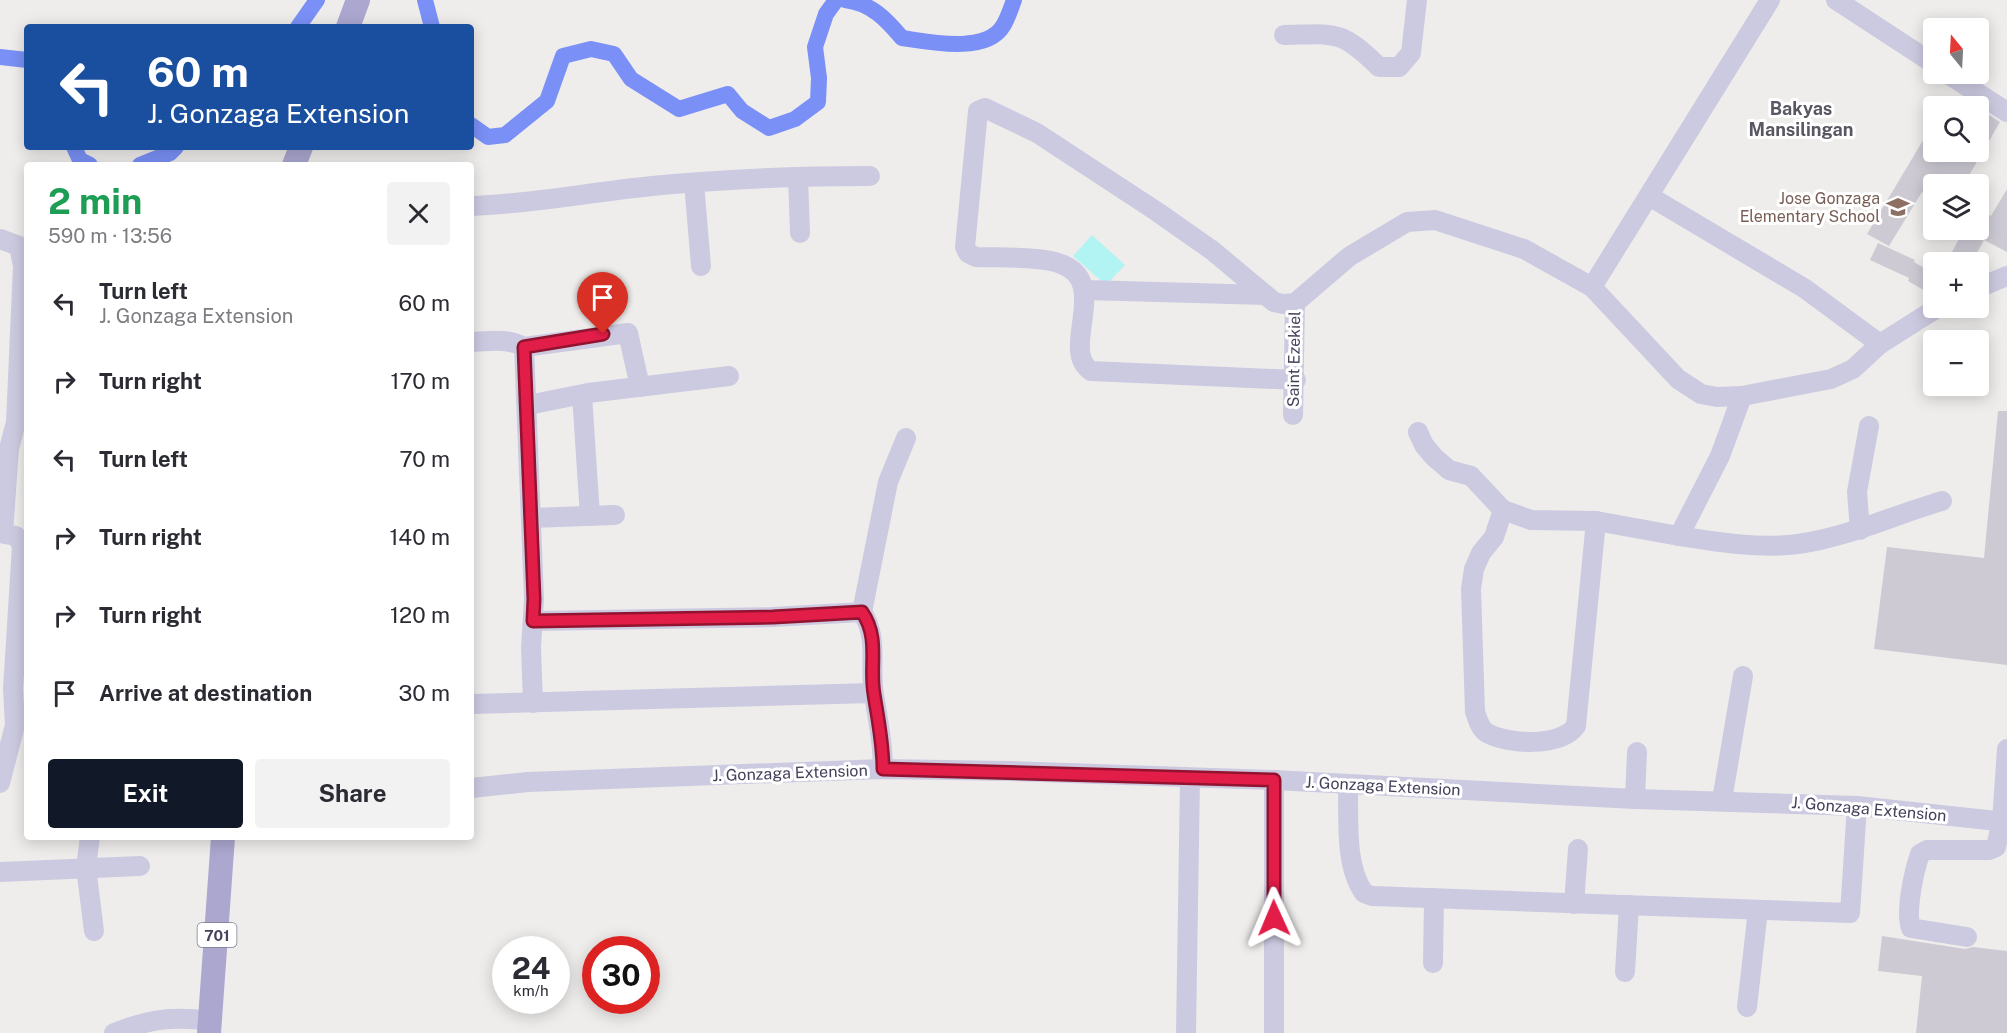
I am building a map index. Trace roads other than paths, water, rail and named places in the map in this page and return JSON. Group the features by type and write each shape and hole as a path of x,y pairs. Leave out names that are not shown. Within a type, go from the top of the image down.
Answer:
{"main road":[{"path":"349,24 358,0"},
{"name":"701","path":"209,1027 223,840"}],"street":[{"path":"1284,35 1336,34 1357,47 1379,67 1399,67 1411,53 1417,0"},
{"path":"1592,287 1770,0"},
{"path":"1836,0 1923,57"},
{"path":"1964,84 2007,112"},
{"path":"1296,380 1091,371 1085,367 1081,357 1085,290 1072,271 1051,261 976,257 968,254 965,247 978,111 985,108 999,113 1037,133 1171,221 1266,295 1283,304 1295,303 1359,250 1407,222 1435,220 1524,249 1592,287 1678,379 1701,394 1742,396 1831,379 1853,369 1880,344 1923,317"},
{"path":"474,206 694,183 798,177 870,176"},
{"path":"798,177 800,233"},
{"path":"694,183 701,266"},
{"path":"1649,196 1804,288 1880,344"},
{"path":"0,239 19,246 24,266 16,422 4,449 1,533 16,536 22,545 6,689 15,724 0,783"},
{"path":"1989,283 2007,276"},
{"path":"1085,290 1266,295"},
{"name":"Saint Ezekiel","path":"1293,415 1296,380 1295,303"},
{"path":"474,342 501,340 515,342 524,347 627,333 640,387"},
{"path":"524,347 528,405 533,621 531,648 534,703"},
{"path":"528,405 582,395 729,376"},
{"path":"582,395 590,516"},
{"path":"1679,536 1720,456 1742,396"},
{"path":"1860,530 1857,492 1869,426"},
{"path":"1418,432 1424,446 1449,470 1471,476 1503,510 1531,520 1596,521 1679,536 1787,544 1860,530 1890,516 1942,501"},
{"path":"883,769 880,722 873,693 873,638 862,612 888,482 906,438"},
{"path":"1503,510 1494,537 1481,553 1474,569 1471,589 1475,712 1481,728 1487,733 1503,737 1546,742 1569,735 1576,726 1596,521"},
{"path":"531,518 615,515"},
{"path":"533,621 773,617 862,612"},
{"path":"1722,800 1743,676"},
{"path":"474,704 873,693"},
{"path":"1967,938 1911,927 1912,893 1919,856 1934,848 1989,850 1995,848 2004,822 2007,749"},
{"path":"1635,799 1637,752"},
{"name":"J. Gonzaga Extension","path":"474,788 528,782 883,769 1274,780 1635,799 1857,806 2004,822"},
{"path":"1186,1033 1190,778"},
{"path":"1274,780 1274,1033"},
{"path":"1348,784 1348,833 1355,876 1364,893 1372,896 1850,913 1857,806"},
{"path":"90,840 86,867 94,931"},
{"path":"1574,904 1578,849"},
{"path":"0,872 140,866"},
{"path":"1432,963 1434,898"},
{"path":"1625,972 1629,905"},
{"path":"1747,1008 1758,910"},
{"path":"114,1033 160,1018 209,1027"}],"waterway":[{"path":"300,24 317,0"},
{"path":"425,0 431,24"},
{"path":"474,127 488,137 505,135 547,101 563,56 591,49 614,54 631,79 679,109 728,94 742,111 769,128 795,119 818,102 819,78 815,47 826,14 836,0"},
{"path":"845,0 870,8 890,24 902,38 957,44 984,40 995,35 1005,23 1014,0"},
{"path":"0,57 24,60"},
{"path":"75,150 80,160 84,162"},
{"path":"148,162 173,150"}],"place":[{"name":"Jose Gonzaga Elementary School","path":"1898,207"}],"district":[{"name":"Bakyas Mansilingan","path":"1801,118"}]}
